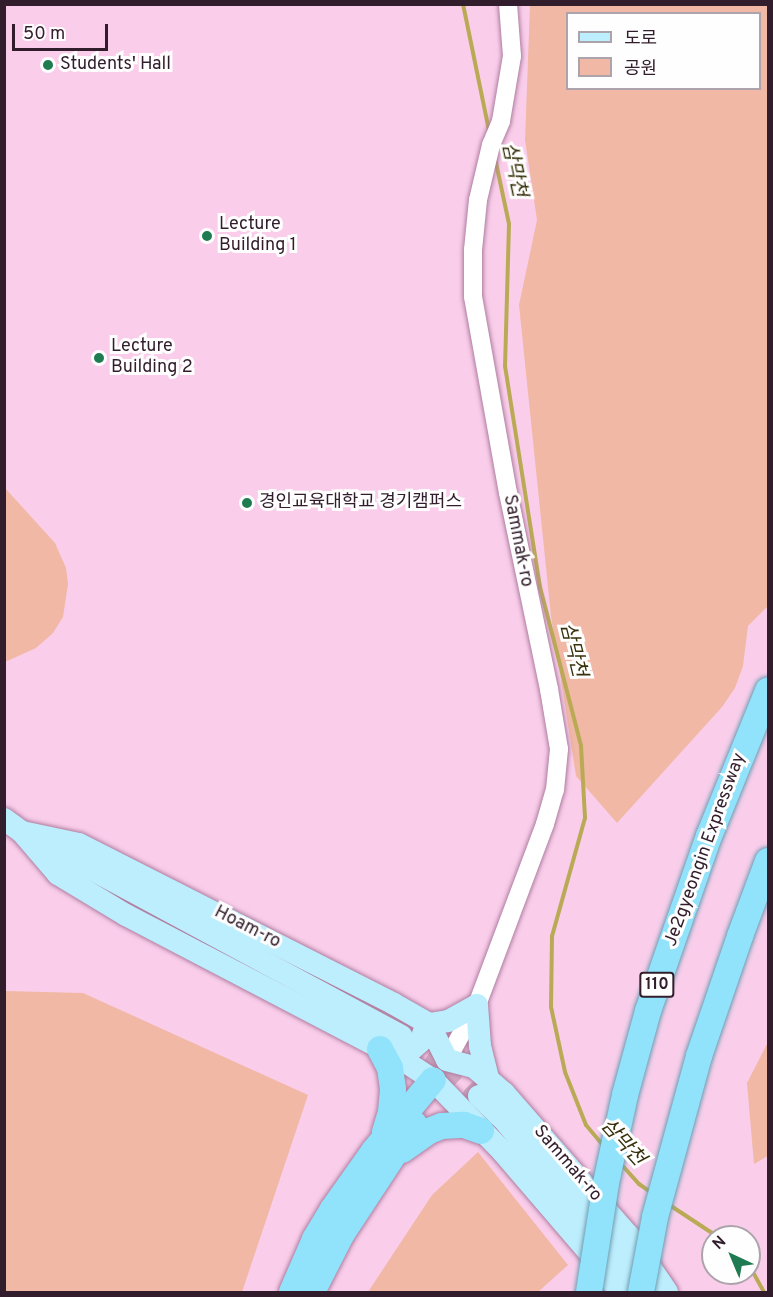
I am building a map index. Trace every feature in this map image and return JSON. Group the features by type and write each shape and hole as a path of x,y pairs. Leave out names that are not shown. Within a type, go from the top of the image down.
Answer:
{"highway":[{"name":"Je2gyeongin Expressway","path":"589,1293 606,1183 628,1085 674,931 742,752 768,691"},
{"path":"642,1293 655,1217 711,1017 768,861"},
{"path":"312,1293 383,1154 393,1101 390,1068 394,1048"},
{"path":"292,1293 315,1239 383,1154 415,1122 440,1070"},
{"path":"383,1154 442,1126 464,1125 481,1131"},
{"path":"575,1293 606,1183"},
{"path":"653,1293 657,1258 655,1217"}],"main road":[{"name":"Hoam-ro","path":"10,825 79,844 157,881 428,1024"},
{"name":"Hoam-ro","path":"10,825 58,874 126,915 440,1070"},
{"path":"428,1024 448,1021 477,1005 480,1046 491,1089 473,1094 462,1111"},
{"path":"394,1048 420,1042 428,1024"},
{"path":"428,1024 440,1070 462,1111 503,1152 598,1263 620,1293"},
{"name":"Sammak-ro","path":"440,1070 474,1067 491,1089 628,1235 667,1293"},
{"name":"Sammak-ro","path":"491,1089 503,1119 606,1240 642,1293"}],"street":[{"name":"Sammak-ro","path":"440,1070 477,1005 545,824 555,790 559,749 549,689 505,482 473,297 473,250 478,200 486,166 501,121 512,56 508,4"}],"green space":[{"path":"530,5 768,5 768,606 748,626 743,666 735,688 722,707 617,823 576,776 551,616 519,305 537,220 525,140"},
{"path":"5,488 55,543 66,568 68,584 63,617 53,633 36,648 5,662"},
{"path":"5,991 83,993 308,1095 242,1292 5,1292"},
{"path":"768,1042 768,1156 754,1164 747,1083"},
{"path":"478,1152 568,1265 538,1292 368,1292 432,1195"}],"waterway":[{"name":"삼막천","path":"463,4 489,131"},
{"name":"삼막천","path":"495,158 509,224 505,366 540,587 581,746 585,818 552,936 551,1007 565,1072 586,1125 603,1145"},
{"name":"삼막천","path":"621,1164 639,1184 652,1193"},
{"name":"삼막천","path":"668,1204 701,1226"},
{"name":"삼막천","path":"760,1285 764,1292"}],"tunnel":[{"path":"401,1036 444,1064 479,1096"}],"place":[{"name":"Students' Hall","path":"48,65"},
{"name":"Lecture Building 1","path":"207,236"},
{"name":"Lecture Building 2","path":"99,358"},
{"name":"경인교육대학교 경기캠퍼스","path":"247,503"}]}
